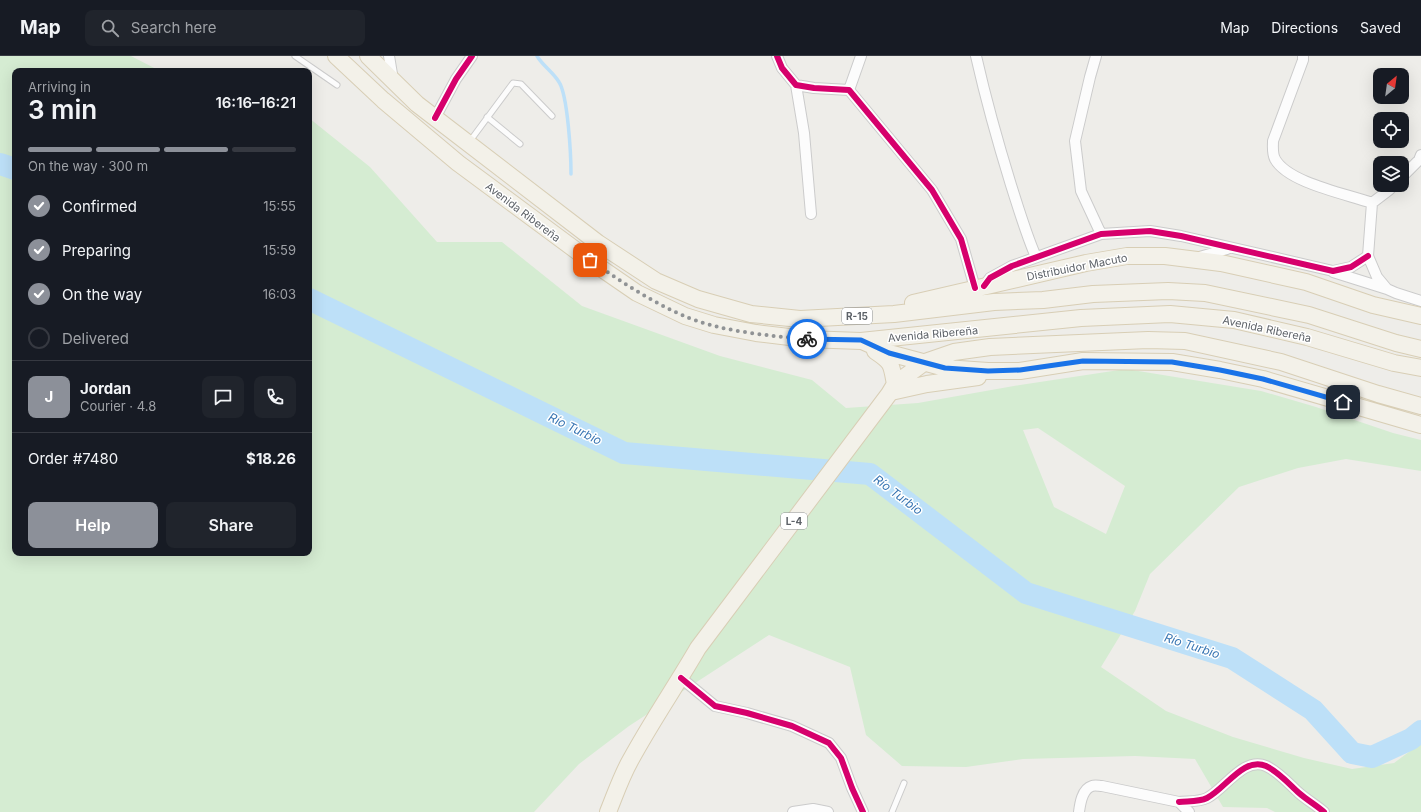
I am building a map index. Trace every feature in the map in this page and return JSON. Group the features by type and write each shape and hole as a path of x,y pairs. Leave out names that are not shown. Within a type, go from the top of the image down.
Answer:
{"main road":[{"name":"Avenida Ribereña","path":"336,56 383,100 458,163 534,221 637,292 685,316 714,325 756,333 806,339 861,340 1081,318 1170,314 1234,320 1307,337 1394,363 1421,368"},
{"name":"Avenida Ribereña","path":"368,56 417,104 598,243 656,281 698,299 751,314 800,319 894,314 994,302 1043,300 1093,294 1168,291 1198,293 1309,315 1396,343 1421,349"},
{"name":"Distribuidor Macuto","path":"874,315 889,309 1086,263 1127,256 1165,256 1221,263 1306,282 1373,305 1421,316"},
{"path":"861,340 889,353 945,368 988,371 1020,370 1083,361 1172,362 1263,379 1421,425"},
{"path":"861,340 890,362 892,368 892,390"},
{"path":"892,390 925,362 954,352 990,347 1148,340 1185,341 1282,362 1378,394 1421,406"},
{"path":"892,390 965,378 1004,375 1020,370"},
{"name":"L-4","path":"608,812 629,763 698,648 892,390"}],"street":[{"path":"389,56 393,81"},
{"path":"435,118 456,80 472,56"},
{"path":"777,56 782,68 796,85 804,133 811,214"},
{"path":"849,90 862,56"},
{"path":"976,56 984,93 998,142 1028,238 1036,257"},
{"path":"1096,56 1075,141 1081,191 1101,234"},
{"path":"1303,56 1304,60 1274,141 1272,151 1275,159 1282,168 1292,175 1324,189 1372,202"},
{"path":"796,85 814,88 849,90 932,190 961,239 980,287 990,278 1001,272 1036,257 1101,234 1150,231 1181,236 1333,271 1421,301"},
{"path":"1409,170 1419,160 1421,155"},
{"path":"1372,202 1386,192"},
{"path":"1372,202 1368,256 1377,277 1386,289"},
{"path":"1193,260 1213,252 1229,248"},
{"path":"1333,271 1351,267 1368,256"},
{"path":"681,678 715,706 747,713 792,726 829,743 841,758 863,812"},
{"path":"1079,812 1081,800 1088,789 1092,786 1102,786 1179,802 1205,799 1242,769 1256,764 1265,765 1324,812"},
{"path":"1179,802 1189,812"},
{"path":"793,812 813,809 828,812"}],"lane":[{"path":"295,56 337,85"},
{"path":"468,143 513,83 521,84 552,116"},
{"path":"487,117 520,144"},
{"path":"892,812 904,783"}],"green space":[{"path":"0,56 131,56 154,68 12,68 12,556 312,556 312,120 370,167 437,242 502,242 582,306 720,356 812,380 846,408 918,403 1020,385 1126,369 1261,391 1316,407 1393,433 1421,440 1421,471 1346,459 1298,468 1239,487 1150,574 1135,611 1101,667 1166,711 1233,737 1304,758 1352,769 1394,763 1421,743 1421,812 1275,812 1267,808 1223,807 1195,759 1135,756 1023,759 966,767 902,766 866,735 850,667 769,635 629,726 579,764 534,812 0,812","holes":["1038,428 1125,486 1106,534 1054,507 1023,430"]}],"waterway":[{"path":"537,56 557,78 562,89 567,113 571,174"},
{"name":"Río Turbio","path":"0,164 12,168"},
{"name":"Río Turbio","path":"312,300 624,453 870,474 1026,593 1232,658 1313,710 1352,753 1372,757 1411,739 1421,731"}],"cycle path":[{"path":"435,118 456,79 472,56"},
{"path":"777,56 782,68 796,85 814,88 849,90 932,190 961,239 975,288"},
{"path":"984,286 990,278 1012,266 1101,234 1150,231 1181,236 1333,271 1351,267 1368,256"},
{"path":"681,678 715,706 747,713 792,726 829,743 841,758 863,812"},
{"path":"1179,802 1197,801 1207,798 1214,794 1242,769 1258,764 1275,771 1302,796 1324,812"}],"way so far":[{"path":"590,260 637,292 685,316 714,325 756,333 807,339"}],"route":[{"path":"807,339 861,340 889,353 945,368 988,371 1020,370 1083,361 1172,362 1263,379 1343,402"}]}
